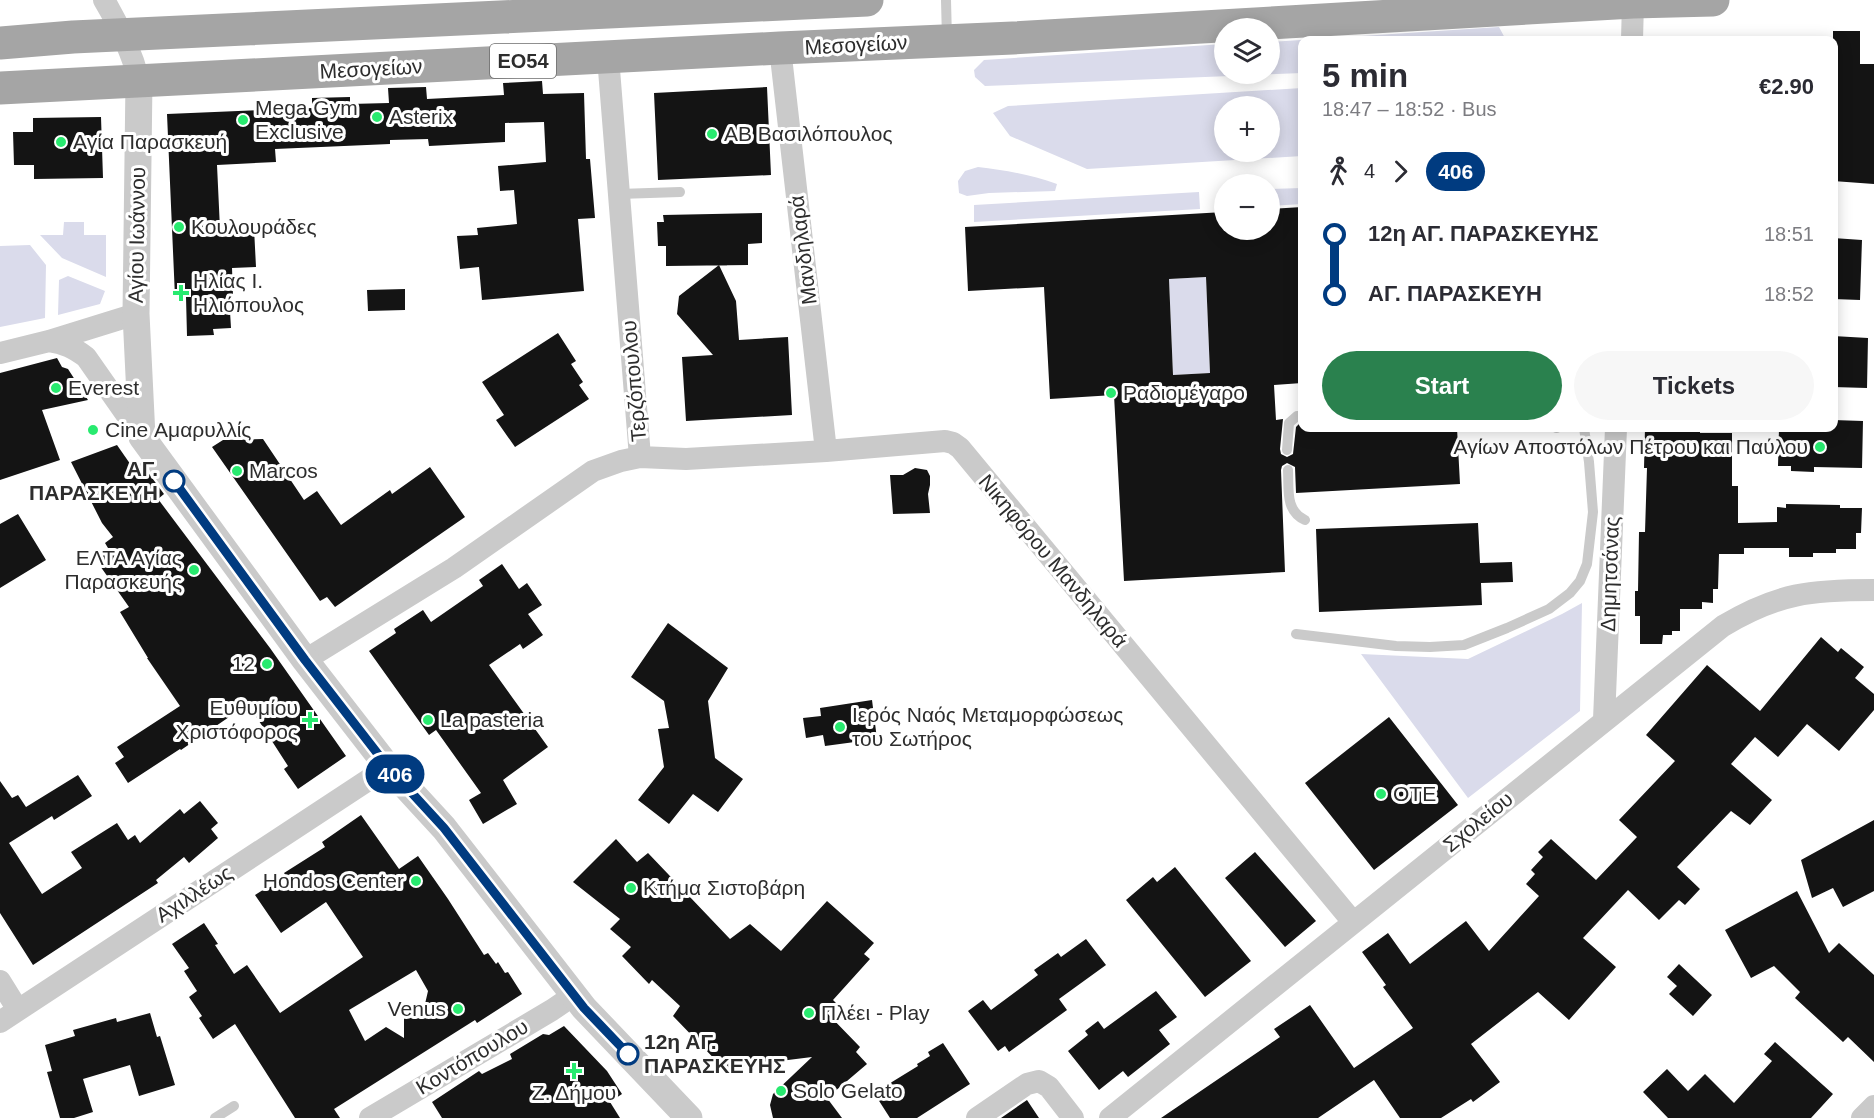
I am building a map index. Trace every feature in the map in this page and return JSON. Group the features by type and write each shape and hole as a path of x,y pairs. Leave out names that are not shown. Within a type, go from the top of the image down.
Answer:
{"main road":[{"name":"ΕΟ54","path":"0,43 545,8 867,0"},
{"name":"Μεσογείων","path":"0,88 780,48 948,47 1633,2 1713,0"}],"street":[{"name":"Αγίου Ιωάννου","path":"104,0 124,35 139,80 136,314 142,437"},
{"path":"1632,36 1633,2"},
{"name":"Μανδηλαρά","path":"780,48 826,451"},
{"name":"Τερζόπουλου","path":"305,660 454,568 593,471 640,457 608,57"},
{"path":"0,353 136,314"},
{"path":"49,340 76,349 86,357 305,660 388,767 444,828 584,1008 689,1118"},
{"name":"Δημητσάνας","path":"1604,720 1616,432"},
{"name":"Νικηφόρου Μανδηλαρά","path":"640,457 686,459 945,441 953,443 960,448 1353,922"},
{"name":"Σχολείου","path":"1110,1118 1723,626 1744,613 1787,596 1812,591 1874,590"},
{"name":"Αχιλλέως","path":"9,1016 388,767"},
{"path":"0,981 9,1016"},
{"name":"Κοντόπουλου","path":"370,1118 574,995"},
{"path":"977,1118 1027,1084 1039,1081 1049,1087 1073,1118"},
{"path":"1862,1118 1874,1106"}],"lane":[{"path":"946,0 948,47"},
{"path":"619,194 680,192"},
{"path":"1287,450 1289,423 1298,416"},
{"path":"1296,634 1396,646 1464,645 1549,609 1570,593 1580,581 1587,564 1593,512 1585,432"},
{"path":"1288,470 1290,505 1296,515 1305,520"},
{"path":"215,1118 234,1106"}],"shaded area":[{"path":"1499,27 1504,36 1361,36"},
{"path":"1298,40 1298,73 1280,74 1280,41"},
{"path":"1214,45 1214,77 985,86 975,77 974,70 984,60"},
{"path":"1298,88 1298,156 1280,157 1280,96 1214,96 1214,161 1087,169 1010,136 993,113 1008,106"},
{"path":"978,167 1018,173 1057,184 1055,191 967,196 959,193 958,181 965,171"},
{"path":"1298,188 1298,204 1280,205 1280,189"},
{"path":"1199,192 1200,209 974,222 974,205"},
{"path":"64,222 84,222 84,235 106,235 106,277 62,258 40,235 63,235"},
{"path":"30,245 46,265 45,318 0,327 0,246"},
{"path":"68,276 105,291 100,304 58,315 59,280"},
{"path":"1206,277 1210,373 1173,375 1169,279"},
{"path":"1582,603 1580,711 1468,798 1361,654 1468,659"}],"building":[{"path":"1833,31 1860,31 1860,64 1874,64 1874,184 1838,181 1838,36 1833,36"},
{"path":"542,81 543,94 584,93 586,159 590,159 595,218 578,219 584,291 482,300 479,267 460,269 457,236 478,235 477,228 517,224 514,190 500,191 498,166 546,162 544,122 505,123 505,142 429,146 428,139 390,140 390,144 275,149 276,162 217,165 220,229 254,228 256,267 232,268 233,295 229,295 231,328 213,329 214,335 187,336 186,297 175,297 167,114 312,108 312,98 350,97 350,104 389,103 388,88 426,87 427,99 504,95 503,83"},
{"name":"ΑΒ Βασιλόπουλος","path":"767,87 771,175 658,180 654,93"},
{"name":"Αγία Παρασκευή","path":"101,117 103,178 34,179 34,165 14,165 13,132 33,132 33,118"},
{"name":"Ραδιομέγαρο","path":"1298,207 1298,383 1274,385 1276,420 1283,419 1281,454 1287,457 1293,454 1298,425 1298,432 1457,432 1460,484 1296,493 1295,467 1287,463 1282,466 1281,470 1285,572 1124,581 1114,395 1050,399 1044,287 968,291 965,227 1214,213 1214,240 1280,240 1280,208","holes":["1206,277 1210,373 1173,375 1169,279"]},
{"path":"762,213 762,243 748,244 748,265 666,266 666,246 658,246 657,222 664,222 663,215"},
{"path":"1838,238 1862,240 1860,300 1838,299"},
{"path":"719,265 736,301 739,340 788,337 792,415 686,421 682,357 713,355 677,314 679,296"},
{"path":"405,289 405,310 368,311 367,290"},
{"path":"558,333 576,361 571,364 583,382 579,385 589,399 515,447 496,420 504,415 482,382"},
{"path":"1838,336 1868,338 1867,388 1838,387"},
{"path":"57,358 62,367 68,369 88,400 42,410 60,460 0,480 0,373"},
{"name":"Αγίων Αποστόλων Πέτρου και Παύλου","path":"1838,420 1863,421 1862,468 1814,467 1814,472 1791,471 1791,466 1778,466 1779,432 1838,432"},
{"path":"1645,432 1732,433 1732,486 1738,486 1738,523 1777,522 1777,507 1786,508 1786,504 1840,505 1840,508 1862,508 1861,533 1856,533 1856,549 1836,549 1836,553 1813,553 1813,557 1789,557 1789,548 1744,548 1744,554 1719,554 1718,589 1713,589 1713,603 1702,602 1702,609 1680,609 1680,631 1672,631 1672,635 1663,635 1662,644 1640,644 1640,616 1635,616 1635,591 1638,591 1639,532 1645,532 1647,468 1644,468"},
{"path":"263,439 304,500 317,491 341,525 390,490 392,494 430,467 465,517 335,607 327,597 320,601 212,447 223,440"},
{"path":"117,445 133,468 141,463 164,494 158,499 270,648 346,756 298,789 284,769 288,766 248,704 128,783 115,763 124,757 117,747 180,706 147,658 120,612 129,607 98,563 104,558 101,553 108,548 105,543 113,537 102,523 71,462"},
{"path":"915,468 927,470 930,476 928,494 930,513 893,514 890,475 903,475"},
{"path":"18,514 46,560 0,588 0,524"},
{"path":"1478,523 1480,563 1512,562 1513,582 1481,583 1482,605 1319,612 1316,529"},
{"path":"502,564 519,589 527,583 542,605 528,614 543,635 523,649 520,644 489,665 548,747 503,780 517,804 483,824 469,800 481,793 436,730 429,735 369,651 396,633 394,629 423,610 431,622 483,586 479,580"},
{"path":"668,623 728,668 708,701 715,758 743,779 718,812 693,794 669,824 638,800 664,767 658,729 669,728 664,701 631,677"},
{"path":"1821,637 1838,652 1841,648 1864,667 1855,678 1874,694 1874,710 1839,751 1807,724 1778,757 1755,737 1731,764 1772,800 1750,825 1731,811 1677,867 1700,889 1685,905 1679,900 1659,920 1628,890 1583,938 1616,967 1569,1020 1538,992 1471,1044 1500,1082 1473,1102 1471,1099 1441,1118 1400,1118 1374,1080 1318,1118 1161,1118 1280,1037 1274,1029 1310,1005 1354,1068 1413,1028 1383,987 1386,985 1362,952 1388,933 1410,964 1466,921 1489,951 1539,896 1526,884 1535,874 1531,870 1543,857 1538,852 1551,839 1596,880 1637,837 1619,820 1675,761 1646,735 1707,665 1760,711"},
{"name":"Ιερός Ναός Μεταμορφώσεως του Σωτήρος","path":"872,700 877,739 825,746 823,735 806,738 803,718 821,716 820,708"},
{"name":"ΟΤΕ","path":"1389,717 1458,805 1374,870 1305,783"},
{"path":"78,775 92,796 54,820 52,816 9,843 42,894 82,868 71,852 117,823 128,840 135,835 140,843 180,809 184,814 200,801 218,823 211,829 218,838 189,863 184,857 156,880 158,883 33,965 0,913 0,781 12,798 18,795 26,807"},
{"path":"361,815 399,869 418,856 484,955 488,953 505,973 508,972 522,994 477,1023 475,1020 334,1109 340,1118 295,1118 235,1024 213,1039 199,1018 202,1016 189,997 197,991 184,971 189,968 172,944 204,923 234,974 247,965 280,1013 363,957 326,902 281,933 255,895 266,888 290,882 284,873 325,847 322,842","holes":["416,970 428,991 425,1004 404,1018 404,1038 386,1027 365,1041 349,1010"]},
{"path":"1874,820 1874,891 1843,907 1833,888 1812,898 1801,860"},
{"path":"616,839 637,862 648,853 730,939 750,924 781,951 827,901 874,943 864,954 870,959 833,1000 837,1004 827,1013 860,1047 856,1052 867,1064 827,1098 842,1118 773,1118 770,1105 773,1094 812,1057 740,1066 729,1074 673,1016 680,1006 652,980 649,984 622,956 631,947 610,929 620,919 573,882"},
{"path":"1255,852 1316,921 1285,947 1225,878"},
{"path":"1175,867 1251,961 1205,997 1126,900 1153,877 1157,882"},
{"path":"1797,891 1829,953 1839,943 1874,975 1874,1062 1848,1037 1843,1042 1795,998 1800,992 1774,966 1751,978 1725,930"},
{"path":"1086,939 1106,965 1059,999 1067,1010 1009,1052 1005,1046 998,1051 968,1011 983,1000 991,1010 1038,975 1034,970 1058,953 1061,957"},
{"path":"1679,964 1712,995 1693,1016 1669,994 1677,986 1667,977"},
{"path":"1156,991 1177,1017 1159,1030 1170,1044 1128,1077 1123,1071 1099,1090 1068,1051 1088,1035 1085,1031 1098,1021 1104,1029"},
{"path":"150,1013 157,1037 160,1036 175,1085 139,1096 130,1065 83,1079 93,1112 74,1118 60,1118 47,1072 52,1071 45,1045 75,1036 73,1030 116,1018 117,1022"},
{"path":"564,1026 607,1071 622,1094 610,1102 620,1118 442,1118 432,1102 479,1071 482,1074 512,1059 510,1054 543,1034 549,1035"},
{"path":"1775,1042 1833,1094 1811,1118 1668,1118 1643,1092 1667,1069 1688,1091 1705,1074 1734,1103 1772,1061 1764,1054"},
{"path":"943,1043 970,1084 917,1118 890,1118 874,1093 918,1066 917,1064 930,1056 928,1052"},
{"path":"1027,1100 1039,1118 1001,1118"}],"bus line":[{"name":"406","path":"174,481 305,660 388,767 444,828 584,1008 628,1054"}],"place":[{"name":"Asterix","path":"377,117"},
{"name":"Mega Gym Exclusive","path":"243,120"},
{"name":"ΑΒ Βασιλόπουλος","path":"712,134"},
{"name":"Αγία Παρασκευή","path":"61,142"},
{"name":"Κουλουράδες","path":"179,227"},
{"name":"Ηλίας Ι. Ηλιόπουλος","path":"181,293"},
{"name":"Everest","path":"56,388"},
{"name":"Ραδιομέγαρο","path":"1111,393"},
{"name":"Cine Αμαρυλλίς","path":"93,430"},
{"name":"Αγίων Αποστόλων Πέτρου και Παύλου","path":"1820,447"},
{"name":"Marcos","path":"237,471"},
{"name":"ΑΓ. ΠΑΡΑΣΚΕΥΗ","path":"174,481"},
{"name":"ΕΛΤΑ Αγίας Παρασκευής","path":"194,570"},
{"name":"12","path":"267,664"},
{"name":"Ευθυμίου Χριστόφορος","path":"310,720"},
{"name":"La pasteria","path":"428,720"},
{"name":"Ιερός Ναός Μεταμορφώσεως του Σωτήρος","path":"840,727"},
{"name":"ΟΤΕ","path":"1381,794"},
{"name":"Hondos Center","path":"416,881"},
{"name":"Κτήμα Σιστοβάρη","path":"631,888"},
{"name":"Venus","path":"458,1009"},
{"name":"Πλέει - Play","path":"809,1013"},
{"name":"12η ΑΓ. ΠΑΡΑΣΚΕΥΗΣ","path":"628,1054"},
{"name":"Ζ. Δήμου","path":"574,1071"},
{"name":"Solo Gelato","path":"781,1091"}]}
